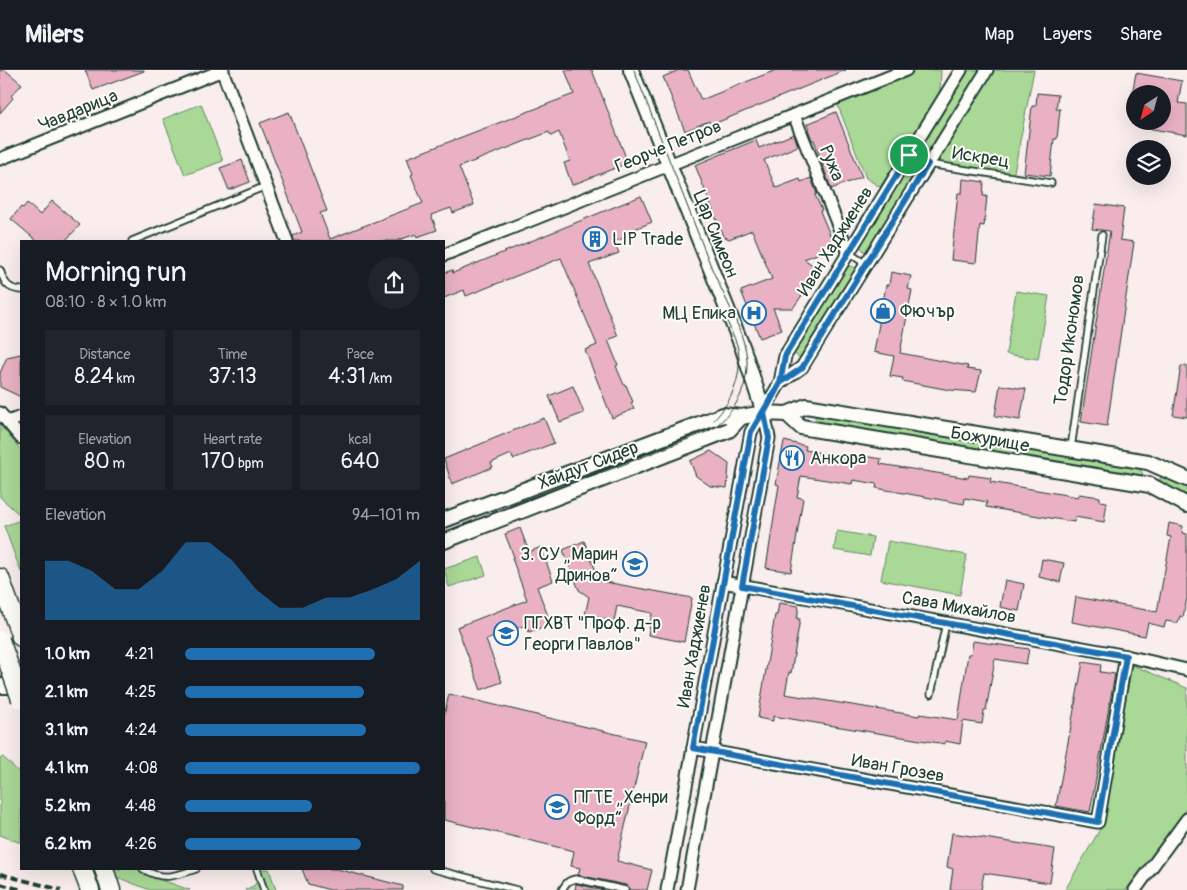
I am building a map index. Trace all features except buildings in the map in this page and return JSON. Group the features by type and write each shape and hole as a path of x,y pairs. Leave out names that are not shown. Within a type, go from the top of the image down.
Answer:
{"main road":[{"path":"0,578 20,634"},
{"path":"0,640 20,696"},
{"path":"82,870 90,890"},
{"path":"104,870 111,890"}],"street":[{"name":"Чавдарица","path":"0,159 48,142 222,70"},
{"path":"222,70 287,240"},
{"name":"Цар Симеон","path":"631,70 742,346 764,413"},
{"name":"Георче Петров","path":"445,254 906,70"},
{"name":"Иван Хаджиенев","path":"667,890 751,432 764,413 780,383 785,356 961,70"},
{"name":"Иван Хаджиенев","path":"780,383 802,368 987,70"},
{"name":"Ружа","path":"794,115 849,253"},
{"name":"Божурище","path":"764,413 787,414 806,406 1148,462 1187,479"},
{"path":"0,413 20,437"},
{"name":"Иван Хаджиенев","path":"687,890 769,438 764,413"},
{"name":"Хайдут Сидер","path":"445,520 722,415 741,418 764,413"},
{"name":"Божурище","path":"787,414 801,427 1150,485 1187,504"},
{"path":"8,422 20,417"},
{"name":"Хайдут Сидер","path":"445,542 729,430 741,418"},
{"name":"Сава Михайлов","path":"723,582 1126,656 1187,670"},
{"name":"Иван Грозев","path":"693,748 1098,822 1126,656"},
{"path":"2,686 20,686"},
{"path":"1135,890 1187,819"}],"lane":[{"name":"Искрец","path":"909,155 928,164 1051,183"},
{"path":"134,240 266,186"},
{"name":"Тодор Икономов","path":"1071,449 1102,235"},
{"path":"849,253 866,264"},
{"path":"0,270 4,281 13,289 20,290"},
{"path":"931,694 946,622"},
{"path":"146,870 162,876 181,874 193,870"},
{"path":"257,870 264,890"},
{"path":"437,870 517,890"},
{"path":"562,890 570,880 576,878 625,890"}],"green space":[{"path":"906,70 941,70 940,92 880,187 866,178 835,98"},
{"path":"968,70 982,70 927,157 920,157 917,153 918,150"},
{"path":"991,70 1034,70 1013,177 936,161"},
{"path":"201,104 223,161 185,175 163,119"},
{"path":"908,165 913,166 914,176 870,251 865,252 860,245"},
{"path":"847,267 854,267 856,272 804,360 794,354"},
{"path":"1016,291 1049,296 1038,359 1006,354"},
{"path":"817,413 1139,468 1143,474 1140,477 816,424 815,418"},
{"path":"0,425 20,449 20,515 0,497"},
{"path":"1164,476 1187,487 1187,499 1160,481 1160,478"},
{"path":"20,520 20,569 4,526"},
{"path":"837,531 873,537 870,556 834,550"},
{"path":"888,541 967,555 960,595 881,580"},
{"path":"480,557 486,575 449,587 445,569"},
{"path":"1132,665 1187,688 1187,808 1126,890 1065,890 1103,824"},
{"path":"3,757 20,773 20,843 0,835 0,759"},
{"path":"99,870 141,870 150,876 190,890 150,890"},
{"path":"260,870 269,870 276,890 245,890 255,885"}],"tram line":[{"path":"445,534 521,501 617,467 709,431 718,425 732,410 742,392 747,372 746,351 743,339 712,269 634,70"},
{"path":"714,420 727,404 738,376 739,355 737,345 725,317"}],"railway":[{"path":"0,874 61,890"},
{"path":"0,884 22,890"}],"place":[{"name":"LIP Trade","path":"595,239"},
{"name":"Фючър","path":"883,311"},
{"name":"МЦ Епика","path":"754,313"},
{"name":"Анкора","path":"792,458"},
{"name":"3. СУ „Марин Дринов“","path":"635,564"},
{"name":"ПГХВТ \"Проф. д-р Георги Павлов\"","path":"506,633"},
{"name":"ПГТЕ „Хенри Форд“","path":"557,807"}],"route":[{"path":"909,155 785,356 780,383 764,413 769,438 742,586 1126,656 1098,822 693,748 751,432 764,413 780,383 802,368 928,164 909,155"}]}
